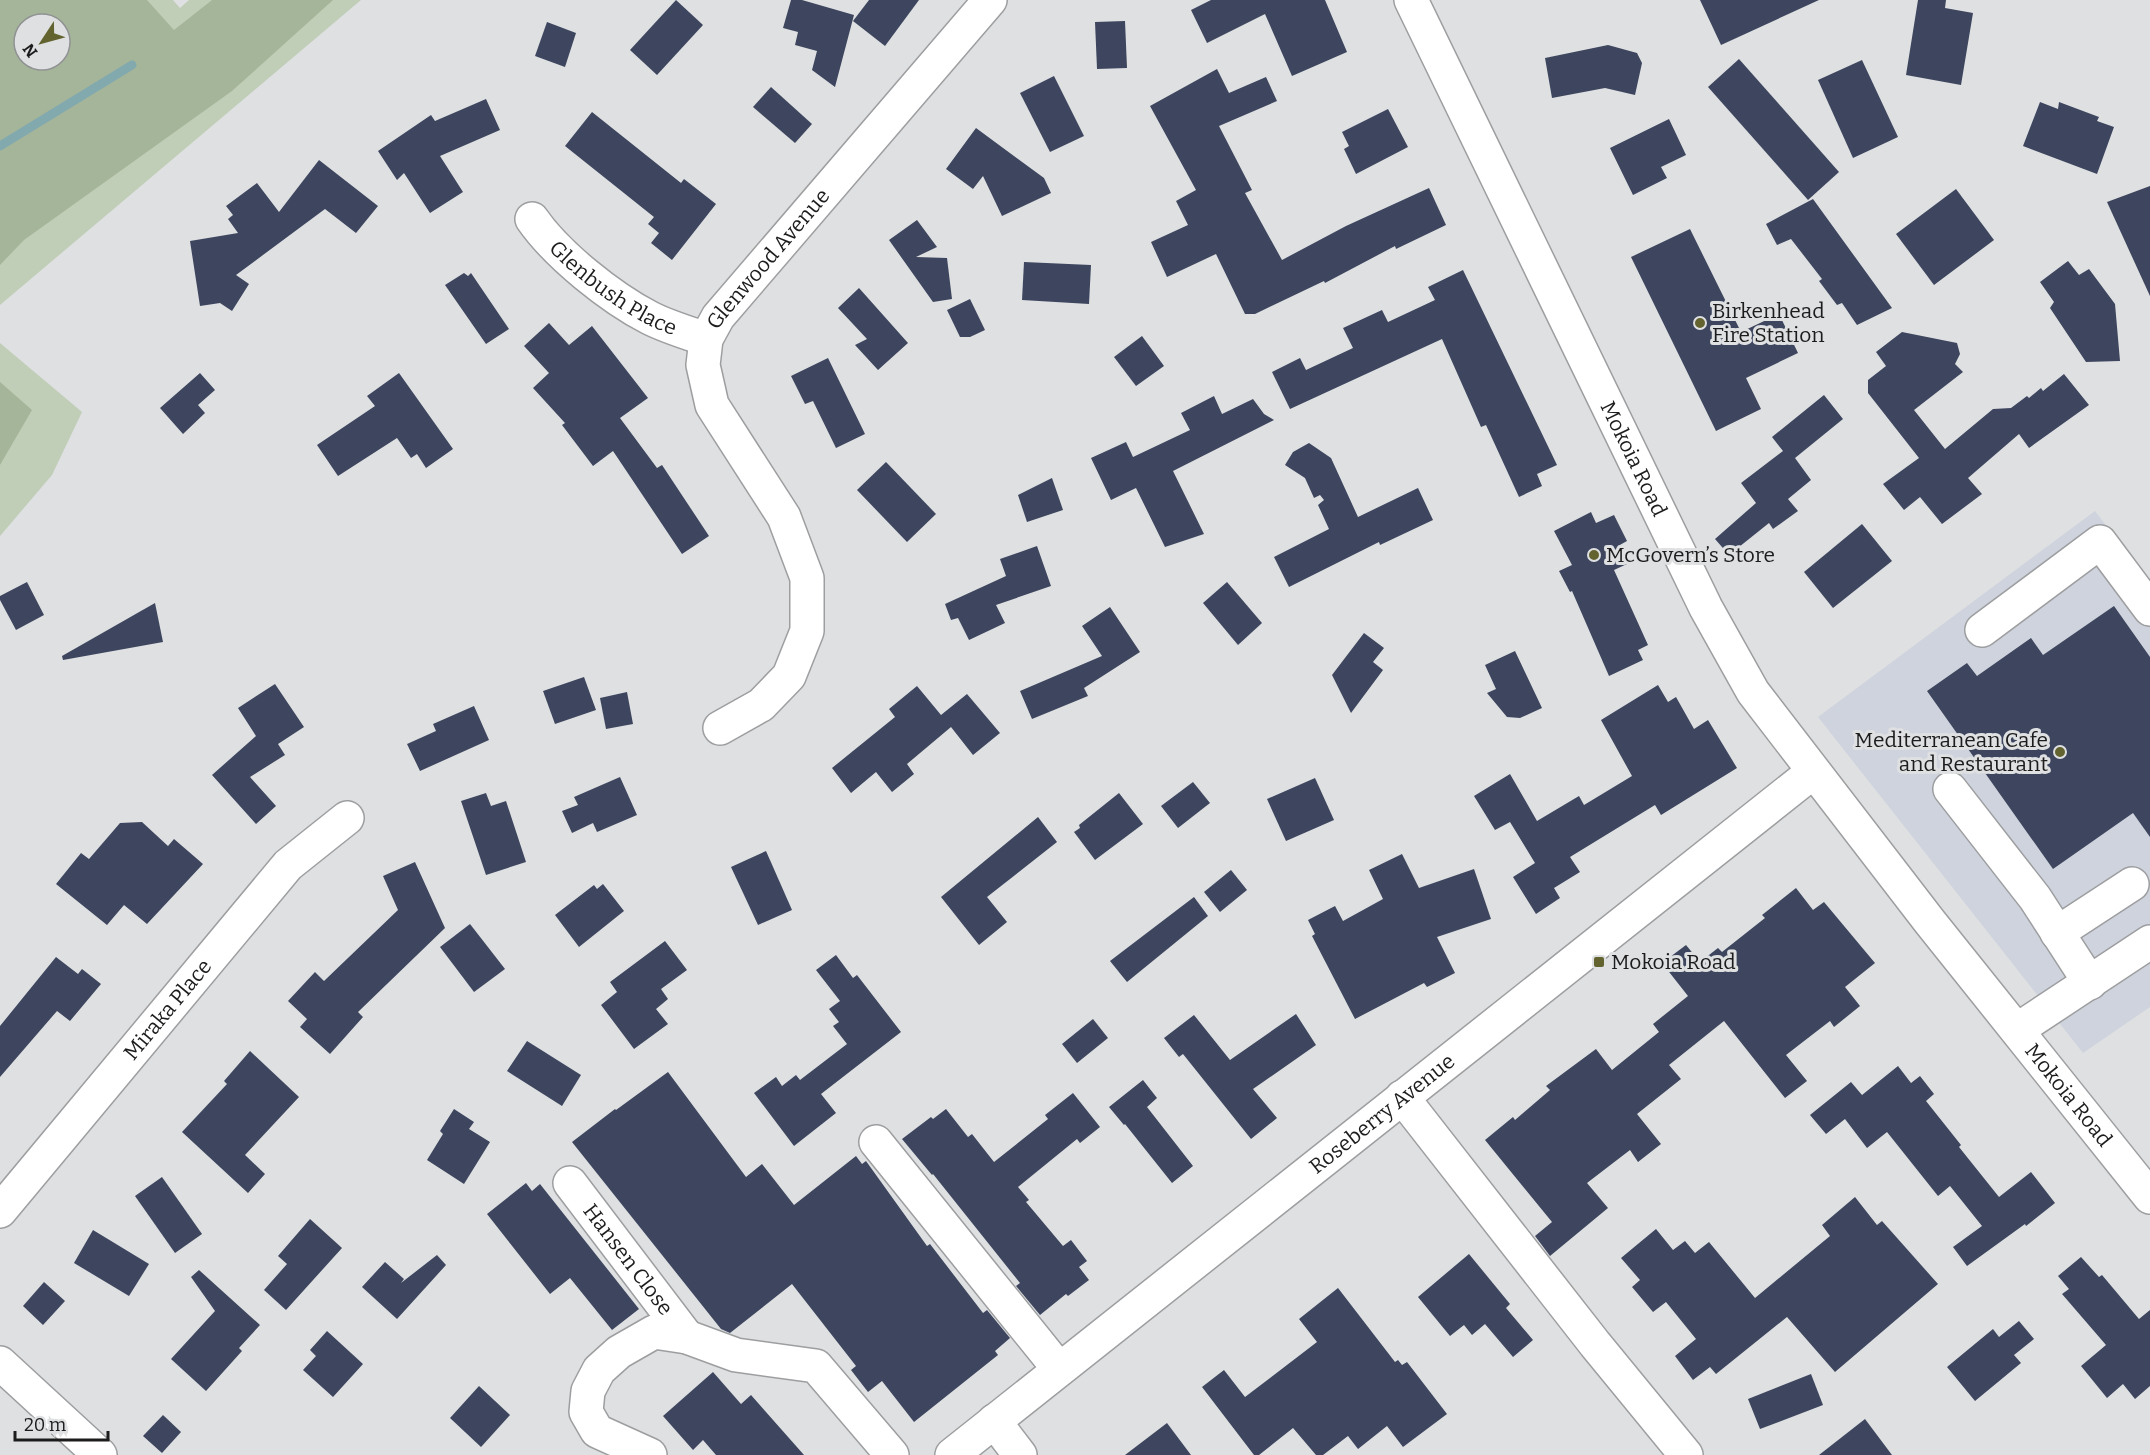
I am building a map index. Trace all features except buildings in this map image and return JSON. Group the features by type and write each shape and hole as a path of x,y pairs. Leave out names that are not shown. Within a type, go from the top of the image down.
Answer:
{"street":[{"name":"Glenwood Avenue","path":"720,728 761,705 789,676 807,631 807,578 784,517 712,405 703,365 706,339 718,317 990,0"},
{"name":"Mokoia Road","path":"1412,0 1482,150 1706,608 1753,692 1930,922 2150,1197"},
{"name":"Glenbush Place","path":"532,219 543,236 594,282 651,318 706,339"},
{"path":"1982,630 2100,542 2150,609"},
{"name":"Roseberry Avenue","path":"952,1455 992,1436 1059,1369 1814,772"},
{"path":"1950,789 2035,898 2090,983"},
{"name":"Miraka Place","path":"0,1211 288,865 347,818"},
{"path":"2057,933 2132,884"},
{"path":"2018,1030 2150,942"},
{"path":"1402,1097 1595,1344 1686,1455"},
{"path":"876,1142 1059,1369"},
{"name":"Hansen Close","path":"570,1183 687,1337"},
{"name":"Hansen Close","path":"650,1455 597,1431 586,1412 588,1391 599,1370 619,1352 654,1332 687,1337 736,1355 816,1366 892,1455"},
{"path":"0,1363 100,1455"},
{"path":"992,1436 1020,1455"}],"shaded area":[{"path":"2095,511 2150,583 2150,1007 2083,1053 1818,717"}],"green space":[{"path":"0,0 173,0 180,8 189,0 361,0 0,305"},
{"path":"0,0 147,0 174,30 212,0 333,0 232,91 24,240 0,265"},
{"path":"0,343 82,412 52,475 0,536"},
{"path":"0,382 32,410 0,465"}],"waterway":[{"path":"0,146 132,65"}],"place":[{"name":"Birkenhead Fire Station","path":"1700,323"},
{"name":"McGovern’s Store","path":"1594,555"},
{"name":"Mediterranean Cafe and Restaurant","path":"2060,752"},
{"name":"Mokoia Road","path":"1599,962"}]}
